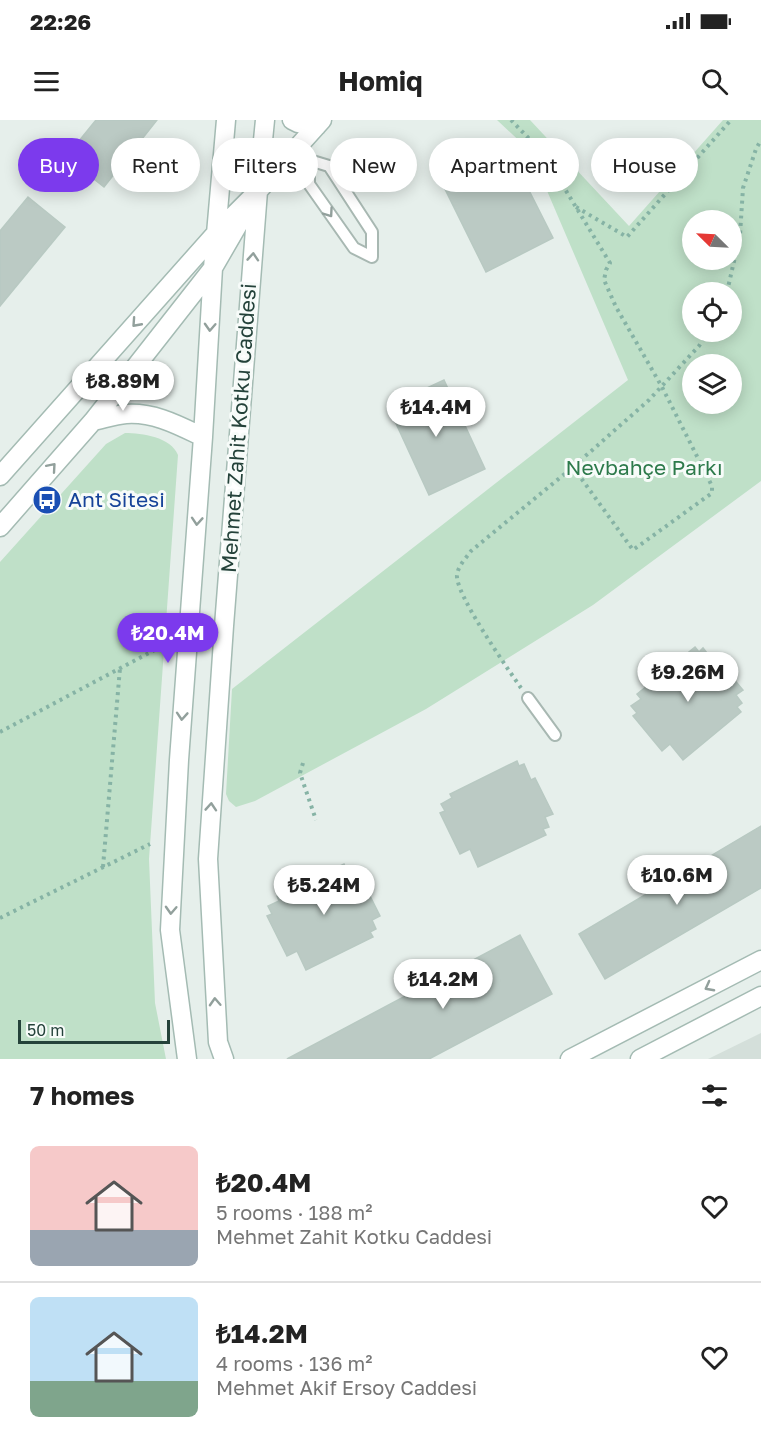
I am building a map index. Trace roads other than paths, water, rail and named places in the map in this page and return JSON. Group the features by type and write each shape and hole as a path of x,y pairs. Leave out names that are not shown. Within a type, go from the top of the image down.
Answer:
{"main road":[{"name":"Mehmet Zahit Kotku Caddesi","path":"187,1059 170,930 179,760 213,268 226,120"},
{"name":"Mehmet Zahit Kotku Caddesi","path":"263,138 265,120"},
{"path":"292,120 298,123 319,123 311,138"},
{"path":"0,476 217,232 257,192"},
{"path":"0,527 93,421 213,268 257,192"},
{"name":"Mehmet Zahit Kotku Caddesi","path":"224,1059 218,1042 208,859 258,192"},
{"path":"93,421 125,414 151,415 203,437"},
{"path":"570,1059 761,960"},
{"path":"640,1059 761,996"}],"lane":[{"path":"303,154 329,166 372,232 372,257 354,248 309,184 303,154"},
{"path":"528,698 555,735"}],"place":[{"name":"Ant Sitesi","path":"47,500"}],"park label":[{"name":"Nevbahçe Parkı","path":"644,468"}]}
